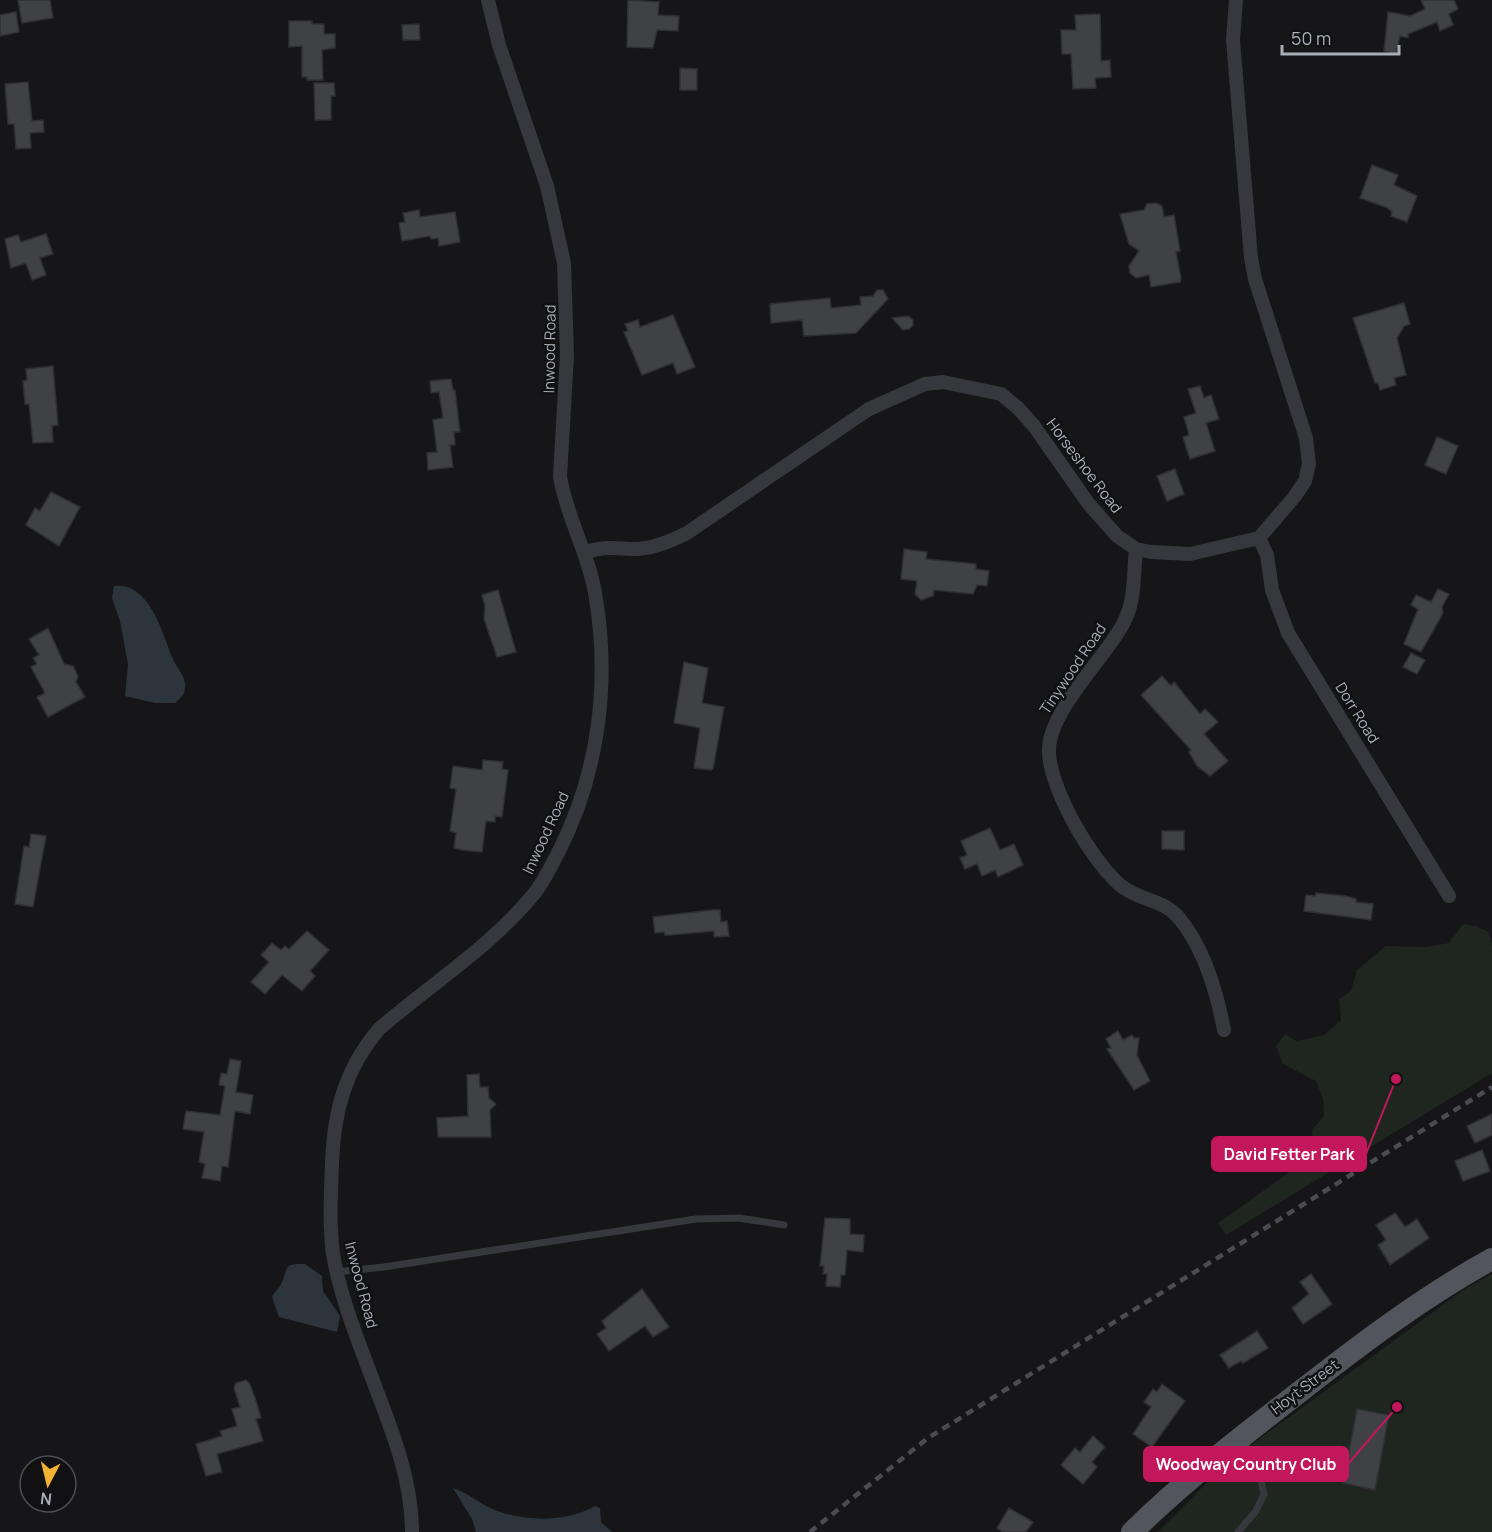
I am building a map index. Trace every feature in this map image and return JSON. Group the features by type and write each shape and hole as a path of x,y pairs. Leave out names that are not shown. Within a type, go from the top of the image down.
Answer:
{"main road":[{"name":"Hoyt Street","path":"1132,1532 1198,1470 1391,1322 1435,1292 1492,1259"}],"street":[{"name":"Inwood Road","path":"412,1532 408,1493 398,1449 366,1362 337,1272 331,1233 333,1141 340,1096 362,1049 379,1029 500,929 524,906 548,873 575,817 589,777 597,734 601,681 600,629 585,553 563,496 560,477 567,292 560,240 536,150 492,22 488,0"},
{"path":"1136,549 1190,554 1259,538 1295,496 1305,481 1310,464 1306,438 1255,279 1251,258 1233,40 1236,0"},
{"name":"Horseshoe Road","path":"585,553 599,547 638,549 671,541 687,533 869,409 903,392 942,382 1001,394 1018,408 1088,504 1117,536 1136,549"},
{"name":"Dorr Road","path":"1259,538 1267,555 1272,590 1288,633 1449,896"},
{"name":"Tinywood Road","path":"1136,549 1133,594 1126,617 1062,713 1048,745 1049,760 1079,832 1100,866 1127,890 1165,905 1179,918 1196,945 1220,1005 1224,1030"}],"lane":[{"path":"337,1272 696,1219 739,1218 784,1225"},
{"path":"1238,1532 1262,1502 1265,1488 1257,1462 1240,1437"}],"shaded area":[{"path":"114,586 126,587 137,592 153,611 185,681 184,693 175,703 155,703 125,696 128,664 120,621 112,598"},
{"path":"1463,924 1476,926 1489,932 1492,946 1492,1073 1226,1235 1218,1223 1294,1169 1301,1153 1313,1147 1312,1130 1324,1116 1323,1099 1316,1081 1283,1064 1276,1046 1285,1034 1296,1041 1324,1035 1341,1020 1339,999 1351,991 1357,970 1386,946 1427,947 1449,943"},
{"path":"305,1264 322,1276 323,1291 340,1316 337,1332 279,1317 272,1297 289,1266"},
{"path":"1492,1274 1492,1532 1158,1532 1226,1463 1466,1288"},
{"path":"453,1488 502,1513 529,1518 557,1518 584,1512 595,1506 600,1508 601,1522 612,1532 476,1532 472,1519"}],"building":[{"path":"18,0 50,0 53,18 22,23"},
{"path":"628,0 659,2 658,15 679,16 678,31 657,30 653,48 627,47"},
{"path":"1421,0 1454,0 1458,9 1449,14 1453,25 1440,31 1437,22 1408,34 1408,38 1400,36 1396,54 1384,51 1388,12 1410,16 1425,9"},
{"path":"16,12 19,32 0,36 0,15"},
{"path":"1100,14 1101,61 1110,60 1111,77 1095,78 1096,88 1073,89 1071,54 1062,54 1061,30 1076,30 1075,15"},
{"path":"289,21 312,21 312,24 324,24 324,34 335,34 335,48 322,50 323,80 307,80 307,77 302,77 302,46 289,47"},
{"path":"419,24 420,40 403,40 402,25"},
{"path":"680,68 697,69 697,90 680,90"},
{"path":"28,82 32,121 43,120 44,132 30,133 31,148 16,149 14,124 8,124 5,84"},
{"path":"314,83 334,83 335,96 331,96 331,120 315,120"},
{"path":"1372,165 1398,175 1394,185 1417,196 1407,222 1391,216 1392,212 1388,208 1360,198"},
{"path":"1156,203 1162,206 1164,217 1174,215 1180,251 1176,252 1181,278 1180,282 1151,287 1149,275 1136,278 1130,273 1129,266 1139,251 1129,244 1120,214 1144,210 1147,204"},
{"path":"419,210 420,217 455,212 460,242 439,246 438,238 431,239 430,236 402,241 399,223 405,222 403,213"},
{"path":"46,234 53,254 40,258 46,275 32,280 26,263 11,268 5,239 18,235 21,242"},
{"path":"877,290 883,290 888,299 856,333 804,336 802,320 771,323 770,304 830,298 831,308 861,305 860,297 873,296"},
{"path":"1404,303 1410,324 1404,326 1397,338 1406,375 1394,378 1396,385 1380,390 1378,383 1375,383 1353,318"},
{"path":"673,315 695,367 677,374 673,363 642,375 624,332 628,331 625,324 638,320 640,327"},
{"path":"908,316 913,320 913,325 903,330 892,318"},
{"path":"53,366 58,425 52,426 53,442 33,443 29,404 25,404 23,381 27,380 26,369"},
{"path":"451,379 453,390 455,390 460,432 454,432 455,445 450,445 453,467 428,470 427,453 437,452 433,420 443,418 439,392 431,393 430,381"},
{"path":"1200,386 1204,398 1211,395 1219,419 1206,423 1215,451 1190,459 1183,437 1189,435 1184,417 1196,413 1188,389"},
{"path":"1437,437 1458,446 1446,474 1425,465"},
{"path":"1175,469 1184,494 1167,501 1157,476"},
{"path":"51,492 80,507 59,546 26,525 35,508 40,511"},
{"path":"904,549 927,552 926,559 976,564 976,569 989,571 987,586 977,585 973,594 934,590 933,596 921,600 915,594 917,581 901,579"},
{"path":"1438,589 1449,594 1442,607 1443,613 1421,652 1404,644 1418,609 1411,605 1416,595 1431,602"},
{"path":"498,590 516,652 497,657 484,619 485,606 482,595"},
{"path":"48,628 64,664 73,666 78,676 76,682 85,697 48,717 37,697 45,693 31,667 37,664 33,658 39,655 29,639"},
{"path":"1411,653 1425,660 1417,674 1403,667"},
{"path":"684,662 708,668 702,703 724,707 711,770 694,768 700,728 674,723"},
{"path":"1162,676 1171,686 1174,682 1200,714 1205,709 1218,722 1204,734 1228,761 1210,776 1197,766 1189,752 1191,750 1141,695"},
{"path":"483,760 503,762 502,769 508,770 502,817 495,816 495,822 486,821 482,852 454,848 456,833 450,831 456,789 450,788 453,766 482,770"},
{"path":"990,828 1000,850 1014,844 1023,865 998,877 995,870 982,876 977,864 965,869 960,858 967,855 961,841"},
{"path":"1162,831 1184,831 1184,850 1162,849"},
{"path":"31,834 46,836 33,907 15,904 24,846 29,847"},
{"path":"1316,893 1346,896 1356,899 1356,902 1373,904 1371,920 1304,911 1306,895 1315,896"},
{"path":"720,910 721,922 727,921 729,936 714,937 714,931 670,935 665,935 664,932 655,933 653,917"},
{"path":"307,931 329,950 310,971 315,976 302,991 282,975 265,994 251,982 269,962 261,955 272,943 281,950 285,946 289,949"},
{"path":"1118,1031 1123,1040 1132,1035 1134,1038 1139,1038 1137,1055 1150,1081 1134,1090 1107,1049 1111,1048 1106,1039"},
{"path":"230,1059 241,1061 236,1092 253,1095 250,1114 235,1111 228,1167 222,1166 220,1181 202,1178 205,1164 199,1162 204,1132 183,1129 186,1111 220,1115 225,1086 219,1085 221,1073 227,1074"},
{"path":"479,1074 480,1087 488,1087 489,1098 496,1104 490,1110 491,1137 438,1137 437,1118 468,1116 467,1075"},
{"path":"1492,1114 1492,1135 1475,1143 1467,1126"},
{"path":"1482,1150 1490,1171 1463,1181 1455,1161"},
{"path":"1395,1213 1405,1227 1417,1219 1429,1238 1390,1265 1378,1245 1386,1240 1376,1225"},
{"path":"825,1218 850,1219 850,1234 864,1235 863,1252 847,1250 845,1275 841,1275 840,1287 826,1286 827,1274 823,1274 824,1266 820,1266"},
{"path":"1311,1274 1332,1304 1303,1324 1292,1308 1309,1294 1300,1282"},
{"path":"642,1289 669,1327 653,1337 645,1326 609,1351 597,1334 606,1328 602,1321"},
{"path":"1257,1331 1268,1348 1243,1363 1241,1361 1229,1368 1220,1355"},
{"path":"246,1380 250,1384 258,1407 261,1418 256,1419 263,1441 217,1454 222,1472 206,1476 196,1444 222,1436 220,1431 237,1426 232,1409 240,1407 234,1388 236,1383"},
{"path":"1162,1384 1185,1401 1152,1447 1133,1434 1151,1407 1144,1402 1153,1389 1157,1392"},
{"path":"1357,1409 1389,1415 1375,1490 1343,1483"},
{"path":"1093,1436 1105,1447 1092,1462 1097,1467 1083,1484 1061,1465 1075,1448 1080,1452"},
{"path":"1009,1508 1033,1522 1026,1532 1003,1532 997,1528"}],"railway":[{"path":"810,1532 928,1438 1492,1087"}],"place":[{"name":"David Fetter Park","path":"1396,1079"},
{"name":"Woodway Country Club","path":"1397,1407"}]}
